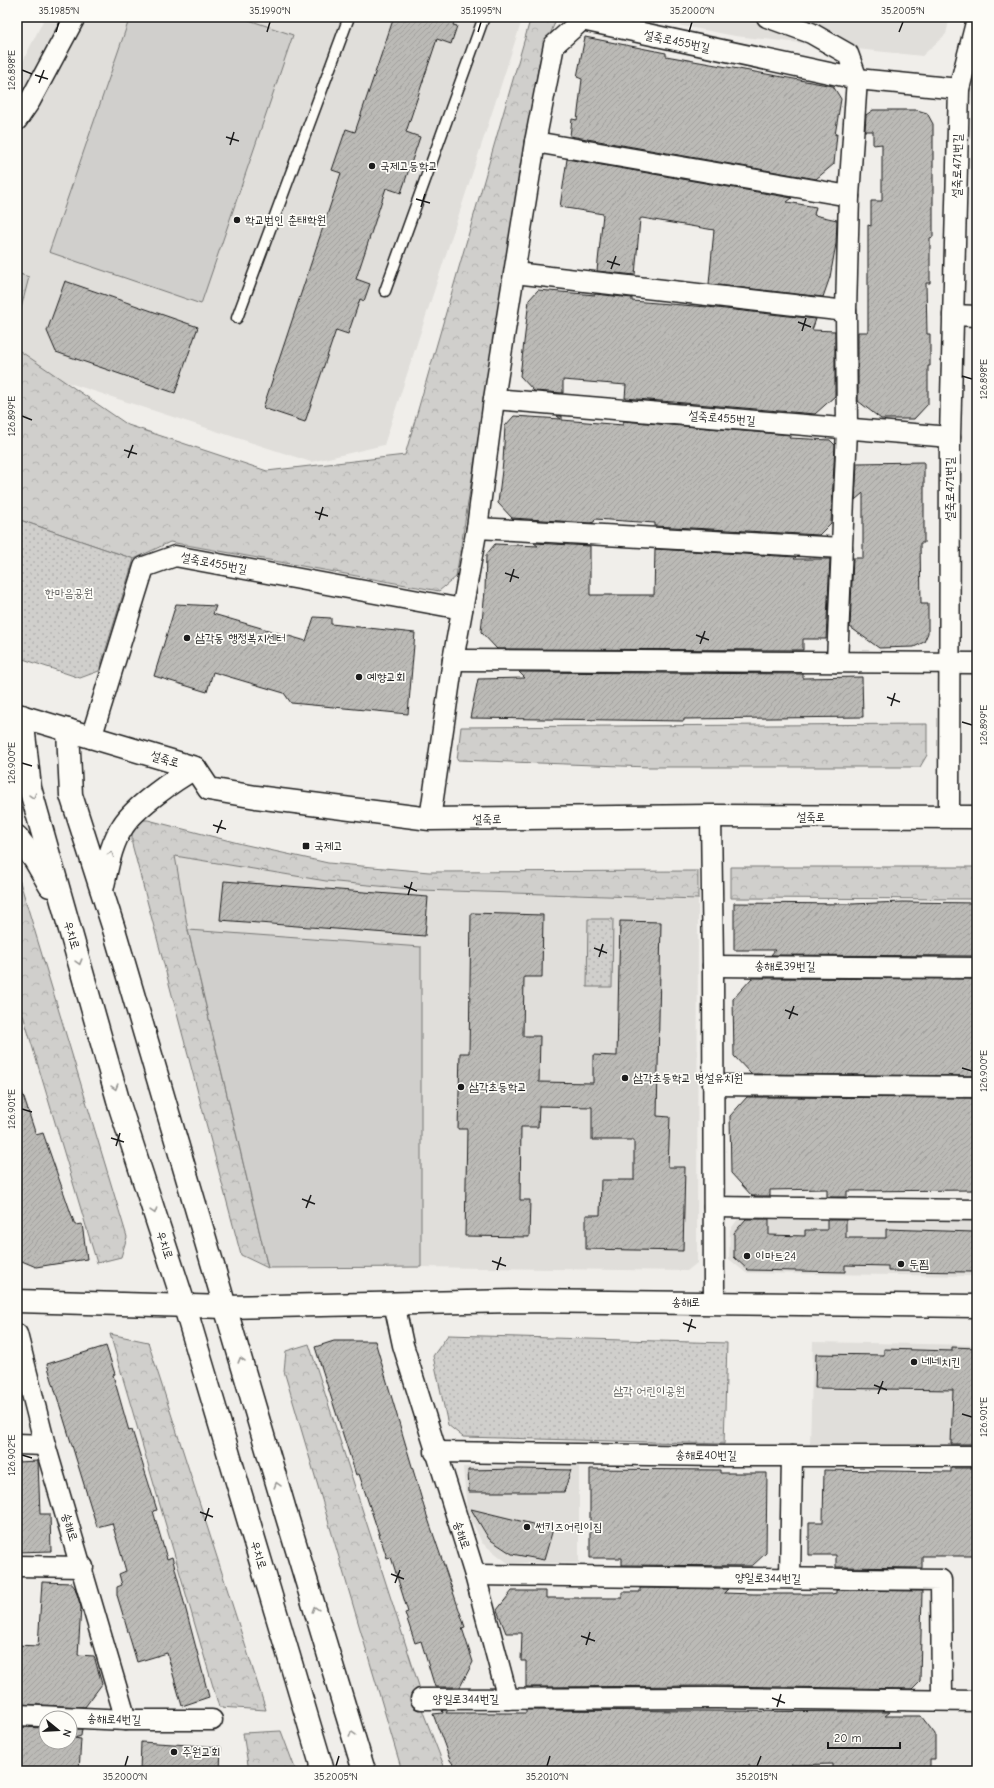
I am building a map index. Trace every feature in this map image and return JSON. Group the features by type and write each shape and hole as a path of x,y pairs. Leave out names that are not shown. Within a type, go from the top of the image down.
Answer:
{"street":[{"path":"17,120 30,101 75,17"},
{"path":"767,17 811,33 848,54 857,79 849,196 846,311 847,429 837,662"},
{"name":"설죽로471번길","path":"949,817 950,437 959,89 977,19"},
{"name":"설죽로455번길","path":"430,819 453,660 477,528 494,399 535,142 554,45 582,20 857,79"},
{"path":"857,79 959,89"},
{"path":"535,142 849,196"},
{"path":"515,273 846,311"},
{"path":"953,315 977,316"},
{"name":"설죽로455번길","path":"494,399 950,437"},
{"path":"477,528 842,548"},
{"name":"설죽로455번길","path":"92,738 144,567 175,556 462,609"},
{"path":"453,660 977,663"},
{"name":"설죽로","path":"19,715 195,768 209,789 256,797 430,819 711,816 977,817"},
{"name":"우치로","path":"19,715 30,788 120,1106 185,1307 321,1768"},
{"path":"68,730 71,796 102,892 364,1770"},
{"path":"102,892 109,858 123,825 175,778 195,768"},
{"path":"711,816 714,1302"},
{"path":"17,837 35,860 65,912"},
{"name":"송해로39번길","path":"713,966 977,968"},
{"path":"713,1086 977,1087"},
{"path":"714,1207 977,1210"},
{"name":"송해로","path":"17,1301 185,1307 394,1303 714,1302 977,1306"},
{"name":"송해로","path":"394,1303 403,1345 435,1452 475,1575 508,1699"},
{"name":"송해로","path":"17,1334 45,1445 83,1567 126,1720"},
{"path":"17,1444 45,1445"},
{"name":"송해로40번길","path":"435,1452 792,1456 977,1456"},
{"path":"790,1578 792,1456"},
{"path":"17,1566 83,1567"},
{"name":"양일로344번길","path":"475,1575 941,1580 942,1700"},
{"name":"양일로344번길","path":"421,1699 977,1700"},
{"name":"송해로4번길","path":"17,1715 126,1720 212,1720"}],"lane":[{"path":"237,318 349,17"},
{"path":"385,291 484,17"}],"shaded area":[{"name":"학교법인 춘태학원","path":"45,17 523,17 384,445 311,462 17,366 17,73"},
{"path":"637,17 950,17 946,34 922,56 735,36"},
{"path":"975,676 977,676 977,741 973,738"},
{"name":"삼각초등학교","path":"175,856 326,881 421,890 698,899 697,1263 687,1271 421,1267 268,1268 188,930"},
{"path":"741,1215 977,1221 977,1276 746,1273 729,1259 730,1230"},
{"path":"813,1342 977,1345 977,1445 810,1444"},
{"name":"썬키즈어린이집","path":"579,1465 579,1563 508,1563 482,1543 467,1510 463,1467"}],"green space":[{"path":"130,17 240,17 293,35 201,304 49,252"},
{"path":"531,17 557,17 539,63 456,577 439,591 170,542 134,559 17,519 17,349 128,425 267,471 405,455"},
{"path":"17,273 29,277 17,324"},
{"name":"한마음공원","path":"17,519 134,559 99,671 80,678 17,657"},
{"path":"927,724 927,755 920,767 649,767 457,760 461,727"},
{"path":"132,820 148,820 242,844 328,863 429,872 698,871 698,899 421,890 326,881 175,856 188,930 268,1268 241,1255 132,844"},
{"path":"731,867 977,867 977,899 731,898"},
{"path":"17,876 127,1237 121,1257 97,1263 17,995"},
{"path":"588,919 613,919 612,987 587,987"},
{"path":"188,930 421,947 421,1267 268,1268"},
{"path":"110,1334 148,1342 266,1710 219,1707"},
{"name":"삼각 어린이공원","path":"448,1335 727,1343 724,1444 463,1437 448,1425 433,1356"},
{"path":"309,1344 419,1686 423,1712 446,1771 402,1771 284,1371 286,1351"},
{"path":"281,1731 296,1771 249,1771 243,1733"}],"building":[{"path":"394,17 456,17 453,25 457,26 451,44 437,39 406,132 420,137 401,193 386,188 356,279 370,284 364,301 360,299 348,334 336,330 305,422 263,408 341,173 332,170 346,129 355,132"},
{"path":"585,37 666,53 666,56 833,86 841,99 835,135 837,134 834,164 816,179 570,136 572,119 577,120 582,79 577,77"},
{"path":"873,110 917,110 927,113 933,124 933,237 930,238 930,283 926,283 927,334 930,334 928,404 914,419 881,419 858,401 858,332 868,332 868,225 871,226 871,201 882,201 882,144 873,145 873,131 865,131 866,115"},
{"path":"567,159 792,198 787,202 816,207 814,215 837,220 836,244 830,277 823,297 709,284 714,230 642,218 640,219 635,275 597,271 603,214 560,207"},
{"path":"65,281 198,327 175,393 56,352 47,331"},
{"path":"538,290 595,294 632,298 632,301 707,307 816,319 812,330 835,331 835,396 815,414 625,398 626,385 563,380 563,393 534,391 520,376 529,300"},
{"path":"514,416 561,419 557,416 562,416 562,420 623,425 623,421 791,435 789,438 830,440 835,445 831,523 819,535 655,526 655,523 595,519 594,522 590,523 512,518 498,503 503,462 505,426"},
{"path":"924,462 924,543 920,543 921,604 928,604 928,633 924,642 914,647 879,648 850,627 853,558 863,558 863,493 855,500 857,463"},
{"path":"534,543 590,546 590,595 654,595 655,549 796,557 794,559 830,559 826,639 803,639 803,650 497,649 481,632 485,591 486,555 495,544 538,546"},
{"path":"176,604 216,606 213,614 306,641 314,617 331,618 331,624 415,633 408,714 291,703 284,693 213,672 207,692 154,676"},
{"path":"519,672 803,674 803,678 862,677 863,717 684,719 684,721 470,718 478,679 525,678"},
{"path":"224,881 428,897 425,936 220,920"},
{"path":"902,902 977,903 977,956 771,955 775,950 734,950 734,903 852,904"},
{"path":"471,913 543,915 542,977 524,977 523,1036 540,1036 539,1082 593,1083 593,1055 617,1056 620,921 661,922 657,1116 670,1117 668,1167 685,1167 683,1251 586,1249 586,1215 600,1215 601,1180 634,1180 634,1140 592,1140 592,1107 539,1106 538,1127 521,1127 520,1200 530,1200 529,1237 465,1236 467,1129 458,1129 460,1053 469,1053"},
{"path":"752,978 977,979 977,1076 751,1074 734,1056 733,999"},
{"path":"17,1089 21,1089 36,1135 43,1133 75,1225 82,1224 87,1259 36,1267 17,1259"},
{"path":"747,1097 977,1098 977,1190 847,1191 847,1197 827,1197 827,1189 770,1190 770,1196 752,1196 731,1173 730,1116"},
{"path":"746,1219 769,1219 769,1235 805,1236 805,1230 827,1230 827,1220 846,1220 846,1238 886,1238 886,1229 973,1232 973,1272 888,1271 888,1266 845,1265 845,1272 748,1270 734,1257 734,1233"},
{"path":"334,1341 375,1341 424,1507 465,1627 462,1628 473,1662 460,1687 435,1687 421,1641 415,1643 405,1613 408,1612 391,1557 387,1558 359,1474 356,1475 315,1347"},
{"path":"106,1346 115,1374 113,1375 129,1431 132,1430 157,1510 153,1511 167,1559 172,1557 209,1697 182,1706 167,1653 137,1662 117,1595 117,1587 122,1585 119,1574 126,1571 112,1523 97,1527 47,1364"},
{"path":"952,1347 977,1348 977,1444 951,1444 953,1390 815,1388 816,1354 884,1355 884,1349 952,1351"},
{"path":"38,1461 40,1514 50,1514 51,1551 17,1552 17,1462"},
{"path":"951,1468 977,1468 977,1556 922,1556 922,1568 836,1567 836,1555 809,1555 809,1522 823,1522 824,1470 951,1472"},
{"path":"590,1469 720,1470 720,1473 767,1473 766,1553 752,1566 622,1565 622,1558 590,1558"},
{"path":"468,1470 571,1470 564,1492 469,1492"},
{"path":"471,1509 553,1529 544,1560 512,1554 489,1539"},
{"path":"42,1582 71,1583 75,1588 81,1607 78,1655 94,1656 102,1684 85,1707 17,1704 17,1645 38,1646"},
{"path":"640,1588 728,1589 724,1593 754,1594 832,1594 836,1593 836,1590 922,1591 920,1681 912,1689 715,1686 526,1687 526,1661 521,1661 522,1633 506,1633 497,1610 512,1591 546,1591 546,1598 622,1598 622,1592 640,1592"},
{"path":"442,1710 448,1710 446,1713 526,1713 526,1710 890,1712 885,1716 921,1716 935,1734 935,1759 930,1759 930,1771 832,1771 832,1764 791,1765 792,1771 750,1771 750,1766 651,1770 651,1768 592,1767 456,1768 450,1760 433,1714 443,1713"},
{"path":"17,1727 38,1728 38,1750 78,1750 78,1739 81,1739 79,1771 17,1771"},
{"path":"78,1729 82,1729 81,1736 78,1737"},
{"path":"141,1742 221,1747 220,1771 140,1771"}],"place":[{"name":"국제고등학교","path":"372,166"},
{"name":"학교법인 춘태학원","path":"237,220"},
{"name":"삼각동 행정복지센터","path":"187,638"},
{"name":"예향교회","path":"359,677"},
{"name":"국제고","path":"306,846"},
{"name":"삼각초등학교 병설유치원","path":"625,1078"},
{"name":"삼각초등학교","path":"461,1087"},
{"name":"이마트24","path":"747,1256"},
{"name":"두찜","path":"901,1264"},
{"name":"네네치킨","path":"914,1362"},
{"name":"썬키즈어린이집","path":"527,1527"},
{"name":"주원교회","path":"174,1752"}]}
